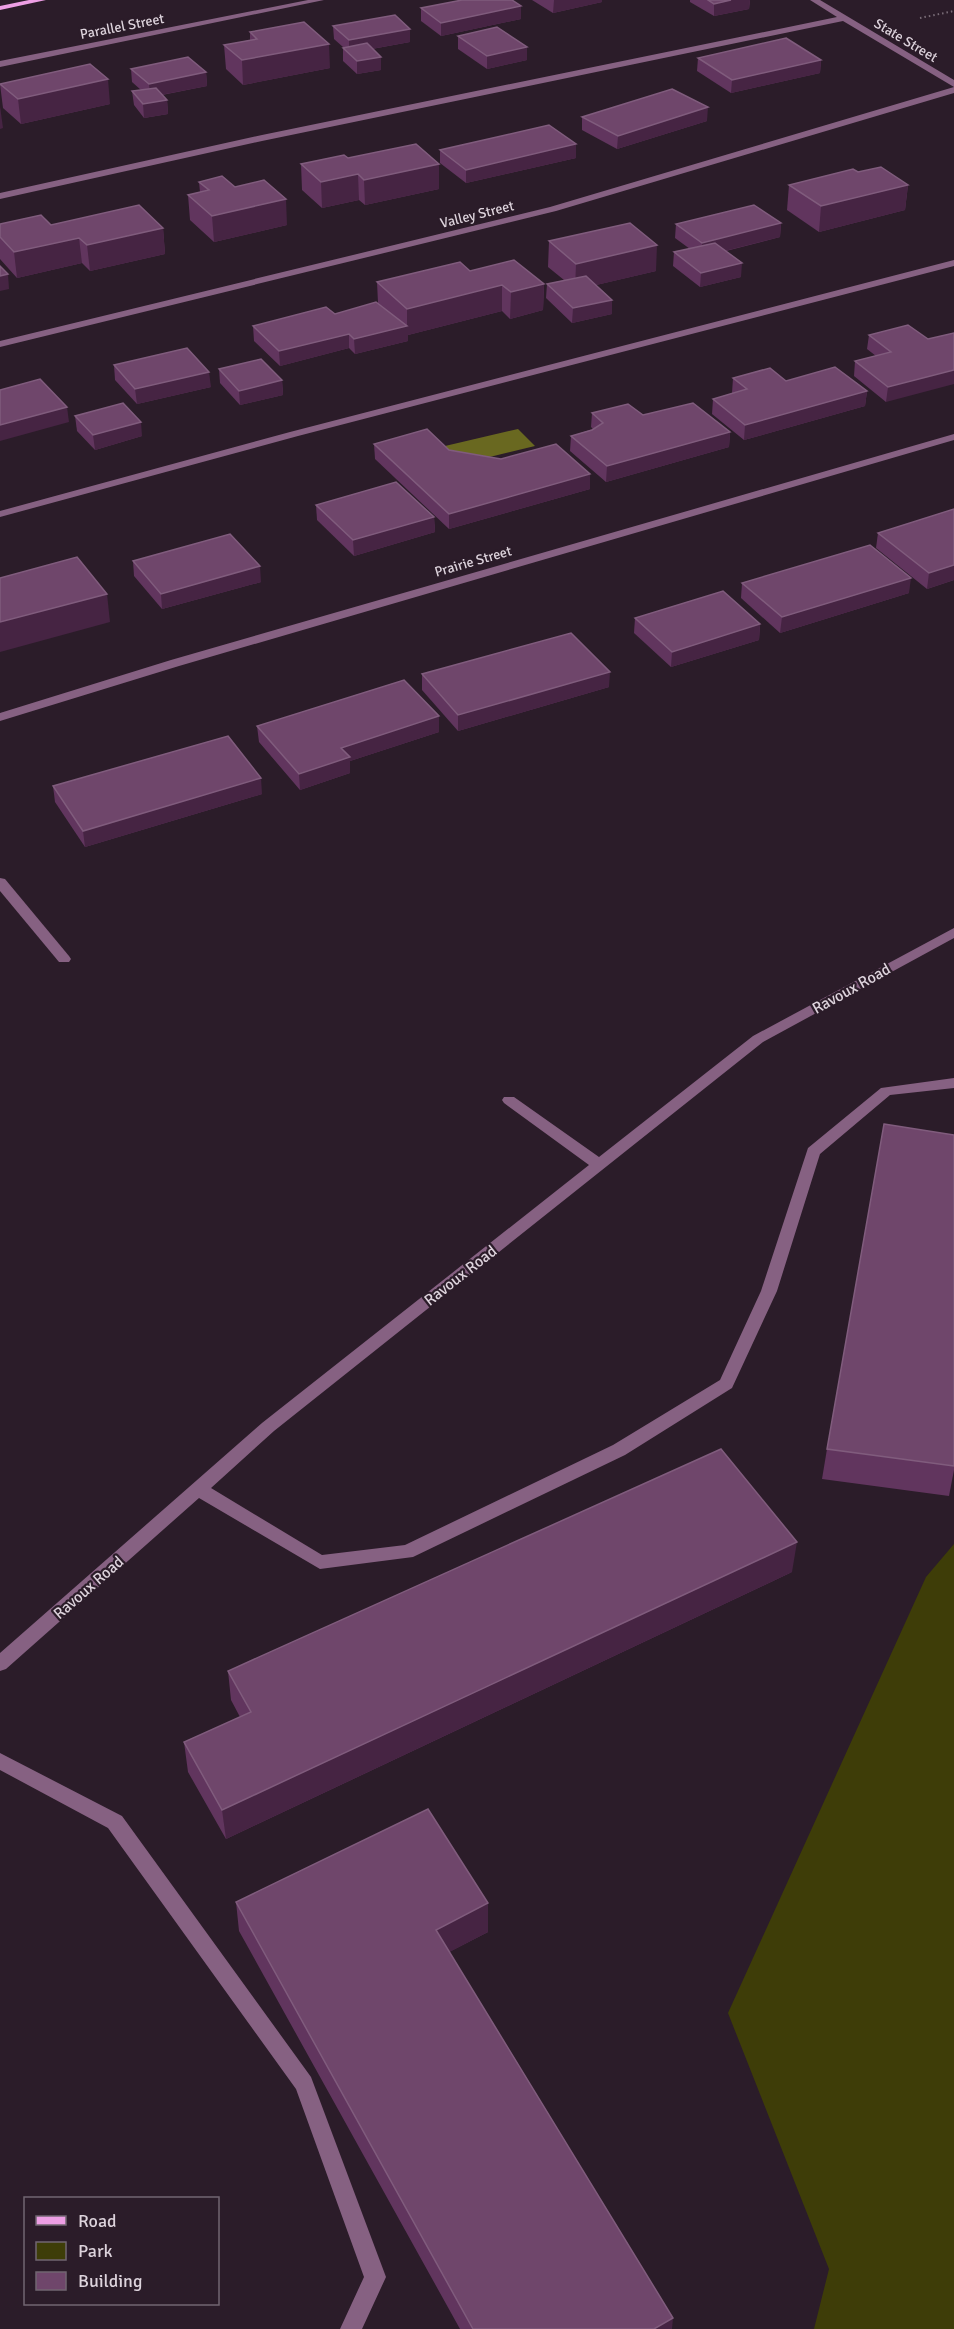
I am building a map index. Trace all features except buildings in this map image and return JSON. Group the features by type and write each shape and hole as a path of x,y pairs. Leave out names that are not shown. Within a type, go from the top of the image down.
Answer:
{"main road":[{"path":"0,8 42,0"}],"street":[{"name":"Parallel Street","path":"0,64 320,0"},
{"name":"State Street","path":"814,0 954,84"},
{"path":"0,196 261,138 844,18"},
{"name":"Valley Street","path":"0,344 553,209 954,90"},
{"path":"0,514 294,434 954,263"},
{"name":"Prairie Street","path":"0,717 175,663 954,437"},
{"path":"0,882 64,959"},
{"name":"Ravoux Road","path":"0,1664 268,1427 758,1039 954,932"},
{"path":"199,1490 320,1562 407,1552 619,1450 726,1384 769,1291 813,1152 886,1091 954,1083"},
{"path":"509,1100 600,1165"},
{"path":"0,1761 115,1822 304,2084 375,2277 351,2329"}],"green space":[{"path":"954,1544 954,2329 814,2329 829,2269 728,2013 926,1577"}],"shaded area":[{"path":"518,429 535,446 461,464 445,446"}]}
